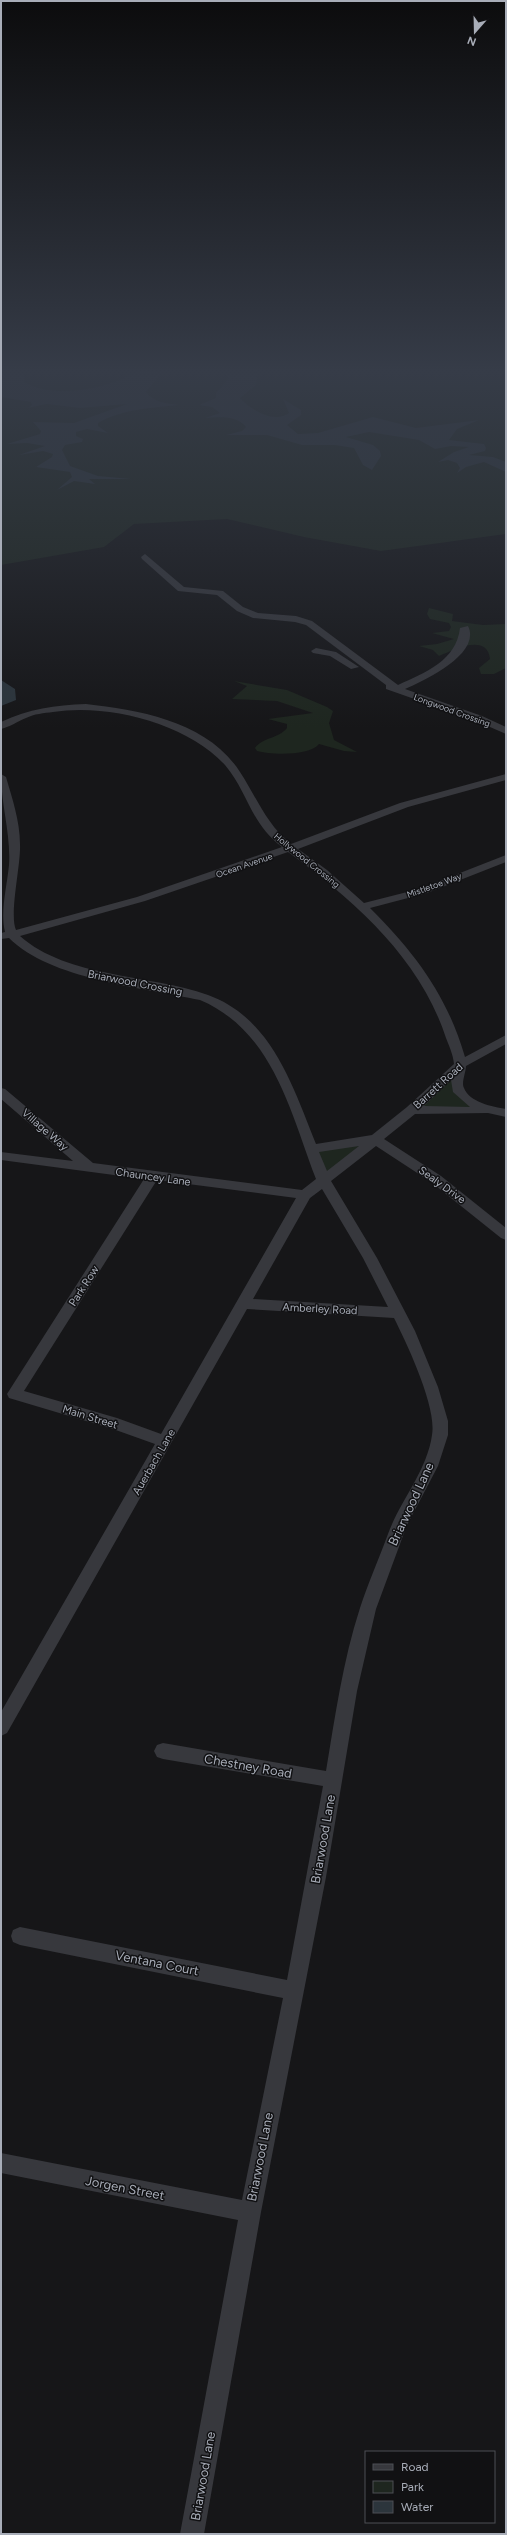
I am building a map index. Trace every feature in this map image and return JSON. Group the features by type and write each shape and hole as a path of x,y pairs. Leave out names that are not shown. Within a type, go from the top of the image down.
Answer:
{"street":[{"path":"145,556 181,589 220,593 240,609 256,616 296,619 309,623 397,689"},
{"path":"316,651 339,657 378,684 397,689 433,672 450,660 462,642 465,628"},
{"name":"Longwood Crossing","path":"397,689 506,731"},
{"name":"Hollywood Crossing","path":"1,726 37,712 72,706 109,709 149,718 183,731 210,747 228,762 260,818 276,837 329,877 361,908 423,975 442,1007 461,1064"},
{"path":"1,777 9,805 15,842 7,935"},
{"name":"Ocean Avenue","path":"7,935 142,899 292,848 404,805 506,777"},
{"name":"Mistletoe Way","path":"361,908 423,891 506,858"},
{"name":"Briarwood Crossing","path":"7,935 23,945 74,970 113,980 177,990 203,997 223,1006 246,1023 265,1045 286,1084 323,1179"},
{"name":"Barrett Road","path":"305,1195 323,1179 412,1110 461,1064 506,1039"},
{"path":"461,1064 457,1089 470,1103 500,1112"},
{"name":"Village Way","path":"1,1092 90,1168"},
{"path":"412,1110 500,1112"},
{"name":"Barrett Road","path":"311,1149 375,1139"},
{"name":"Sealy Drive","path":"375,1139 436,1179 506,1235"},
{"name":"Chauncey Lane","path":"1,1156 152,1177 305,1195"},
{"name":"Park Row","path":"14,1394 152,1177"},
{"name":"Briarwood Lane","path":"192,2534 250,2212 317,1877 348,1691 368,1609 399,1525 430,1466 440,1435 440,1422 431,1387 398,1313 370,1258 323,1179"},
{"name":"Auerbach Lane","path":"1,1728 166,1442 242,1304 305,1195"},
{"name":"Amberley Road","path":"242,1304 398,1313"},
{"name":"Main Street","path":"14,1394 166,1442"},
{"name":"Chestney Road","path":"163,1751 333,1780"},
{"name":"Ventana Court","path":"20,1936 293,1991"},
{"name":"Jorgen Street","path":"1,2163 250,2212"}],"green space":[{"path":"1,491 506,491 506,534 381,551 304,537 227,519 134,524 104,547 1,565"},
{"path":"429,608 453,614 452,621 483,625 506,624 506,668 494,674 481,674 479,668 490,659 483,646 468,646 439,656 433,650 419,646 437,644 454,639 432,633 449,631 451,627 449,623 430,619 427,614"},
{"path":"234,681 287,690 327,707 333,711 329,723 334,740 357,752 344,751 319,744 314,748 299,753 280,754 257,751 255,748 258,744 283,732 287,728 287,724 268,719 313,713 277,701 232,699 247,686"},
{"path":"461,1064 457,1089 482,1107 412,1110"},
{"path":"375,1139 323,1179 311,1149"}],"water":[{"path":"1,680 15,689 16,700 1,706"}]}
